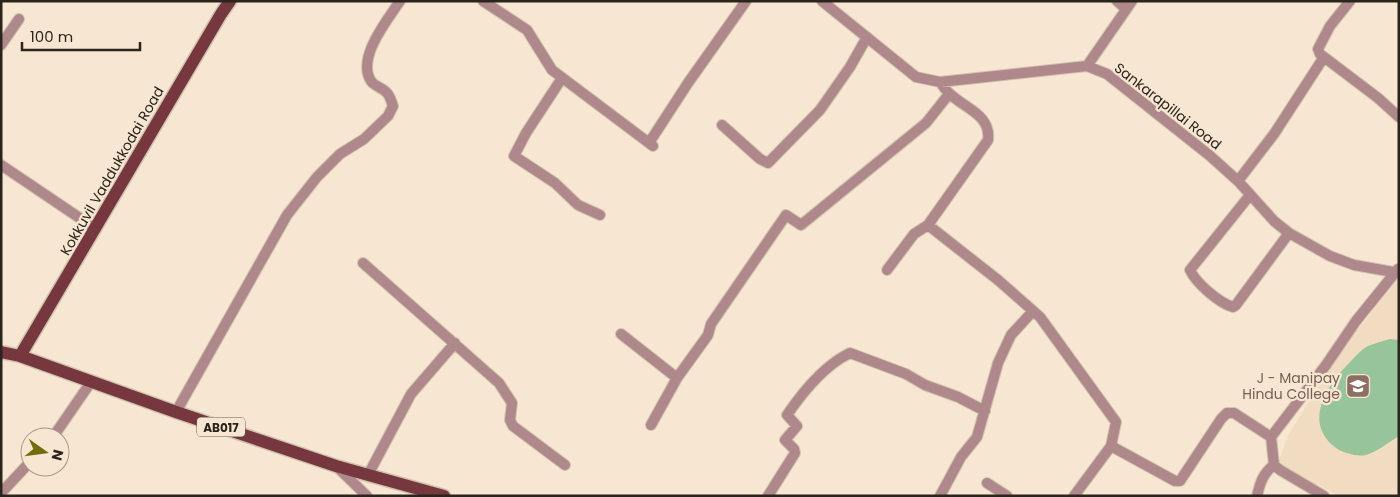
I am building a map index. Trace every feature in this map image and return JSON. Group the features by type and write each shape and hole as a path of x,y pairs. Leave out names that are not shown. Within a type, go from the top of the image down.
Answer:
{"main road":[{"name":"Kokkuvil Vaddukkodai Road","path":"20,356 230,1"},
{"name":"AB017","path":"1,352 20,356 176,412 336,466 444,496"}],"street":[{"path":"176,412 287,215 317,177 340,154 364,139 388,116 393,106 388,93 372,83 367,75 367,64 376,36 400,1"},
{"path":"484,1 527,30 552,70 651,144 688,83 746,1"},
{"path":"822,1 916,77 940,82 1088,66 1129,5 1117,1"},
{"path":"1350,1 1330,26 1318,49 1320,54 1378,98 1399,117"},
{"path":"1,45 19,19"},
{"path":"722,125 760,159 768,163 820,110 850,67 867,37"},
{"path":"1238,181 1274,134 1324,57"},
{"name":"Sankarapillai Road","path":"1088,66 1107,74 1209,155 1238,181 1274,221 1289,233 1330,256 1354,265 1385,272 1398,271"},
{"path":"562,78 526,133 514,156 555,183 578,205 600,215"},
{"path":"887,270 914,234 928,225 988,140 989,130 981,117 949,94 940,82"},
{"path":"651,425 676,378 708,334 711,324 786,215 801,225 926,122 949,94"},
{"path":"1,165 96,229"},
{"path":"1250,195 1190,270 1210,293 1226,305 1233,307 1236,305 1289,233"},
{"path":"928,225 1040,316 1116,422 1112,446 1074,496"},
{"path":"363,263 499,383 512,403 510,420 514,426 565,465"},
{"path":"1324,496 1274,465 1271,437 1326,366 1356,320 1398,271"},
{"path":"940,496 961,457 977,437 998,363 1011,335 1033,311"},
{"path":"621,334 676,378"},
{"path":"368,475 411,394 455,344"},
{"path":"768,496 795,453 786,440 797,426 788,415 799,397 806,390 838,359 850,353 906,374 925,385 958,397 985,411"},
{"path":"60,427 91,382"},
{"path":"1112,446 1175,481 1180,481 1211,432 1227,412 1234,413 1271,437"},
{"path":"1257,496 1263,476 1274,465"},
{"path":"336,466 367,496"},
{"path":"1,493 20,473"},
{"path":"987,483 1007,496"}],"shaded area":[{"name":"J - Manipay Hindu College","path":"1397,279 1399,280 1399,496 1338,496 1318,484 1309,485 1277,465 1288,436 1348,336 1358,330"}],"green space":[{"path":"1390,339 1399,340 1399,436 1366,455 1355,455 1336,448 1326,438 1321,427 1319,415 1327,392 1342,371 1359,353 1368,346"}],"place":[{"name":"J - Manipay Hindu College","path":"1358,386"}]}
